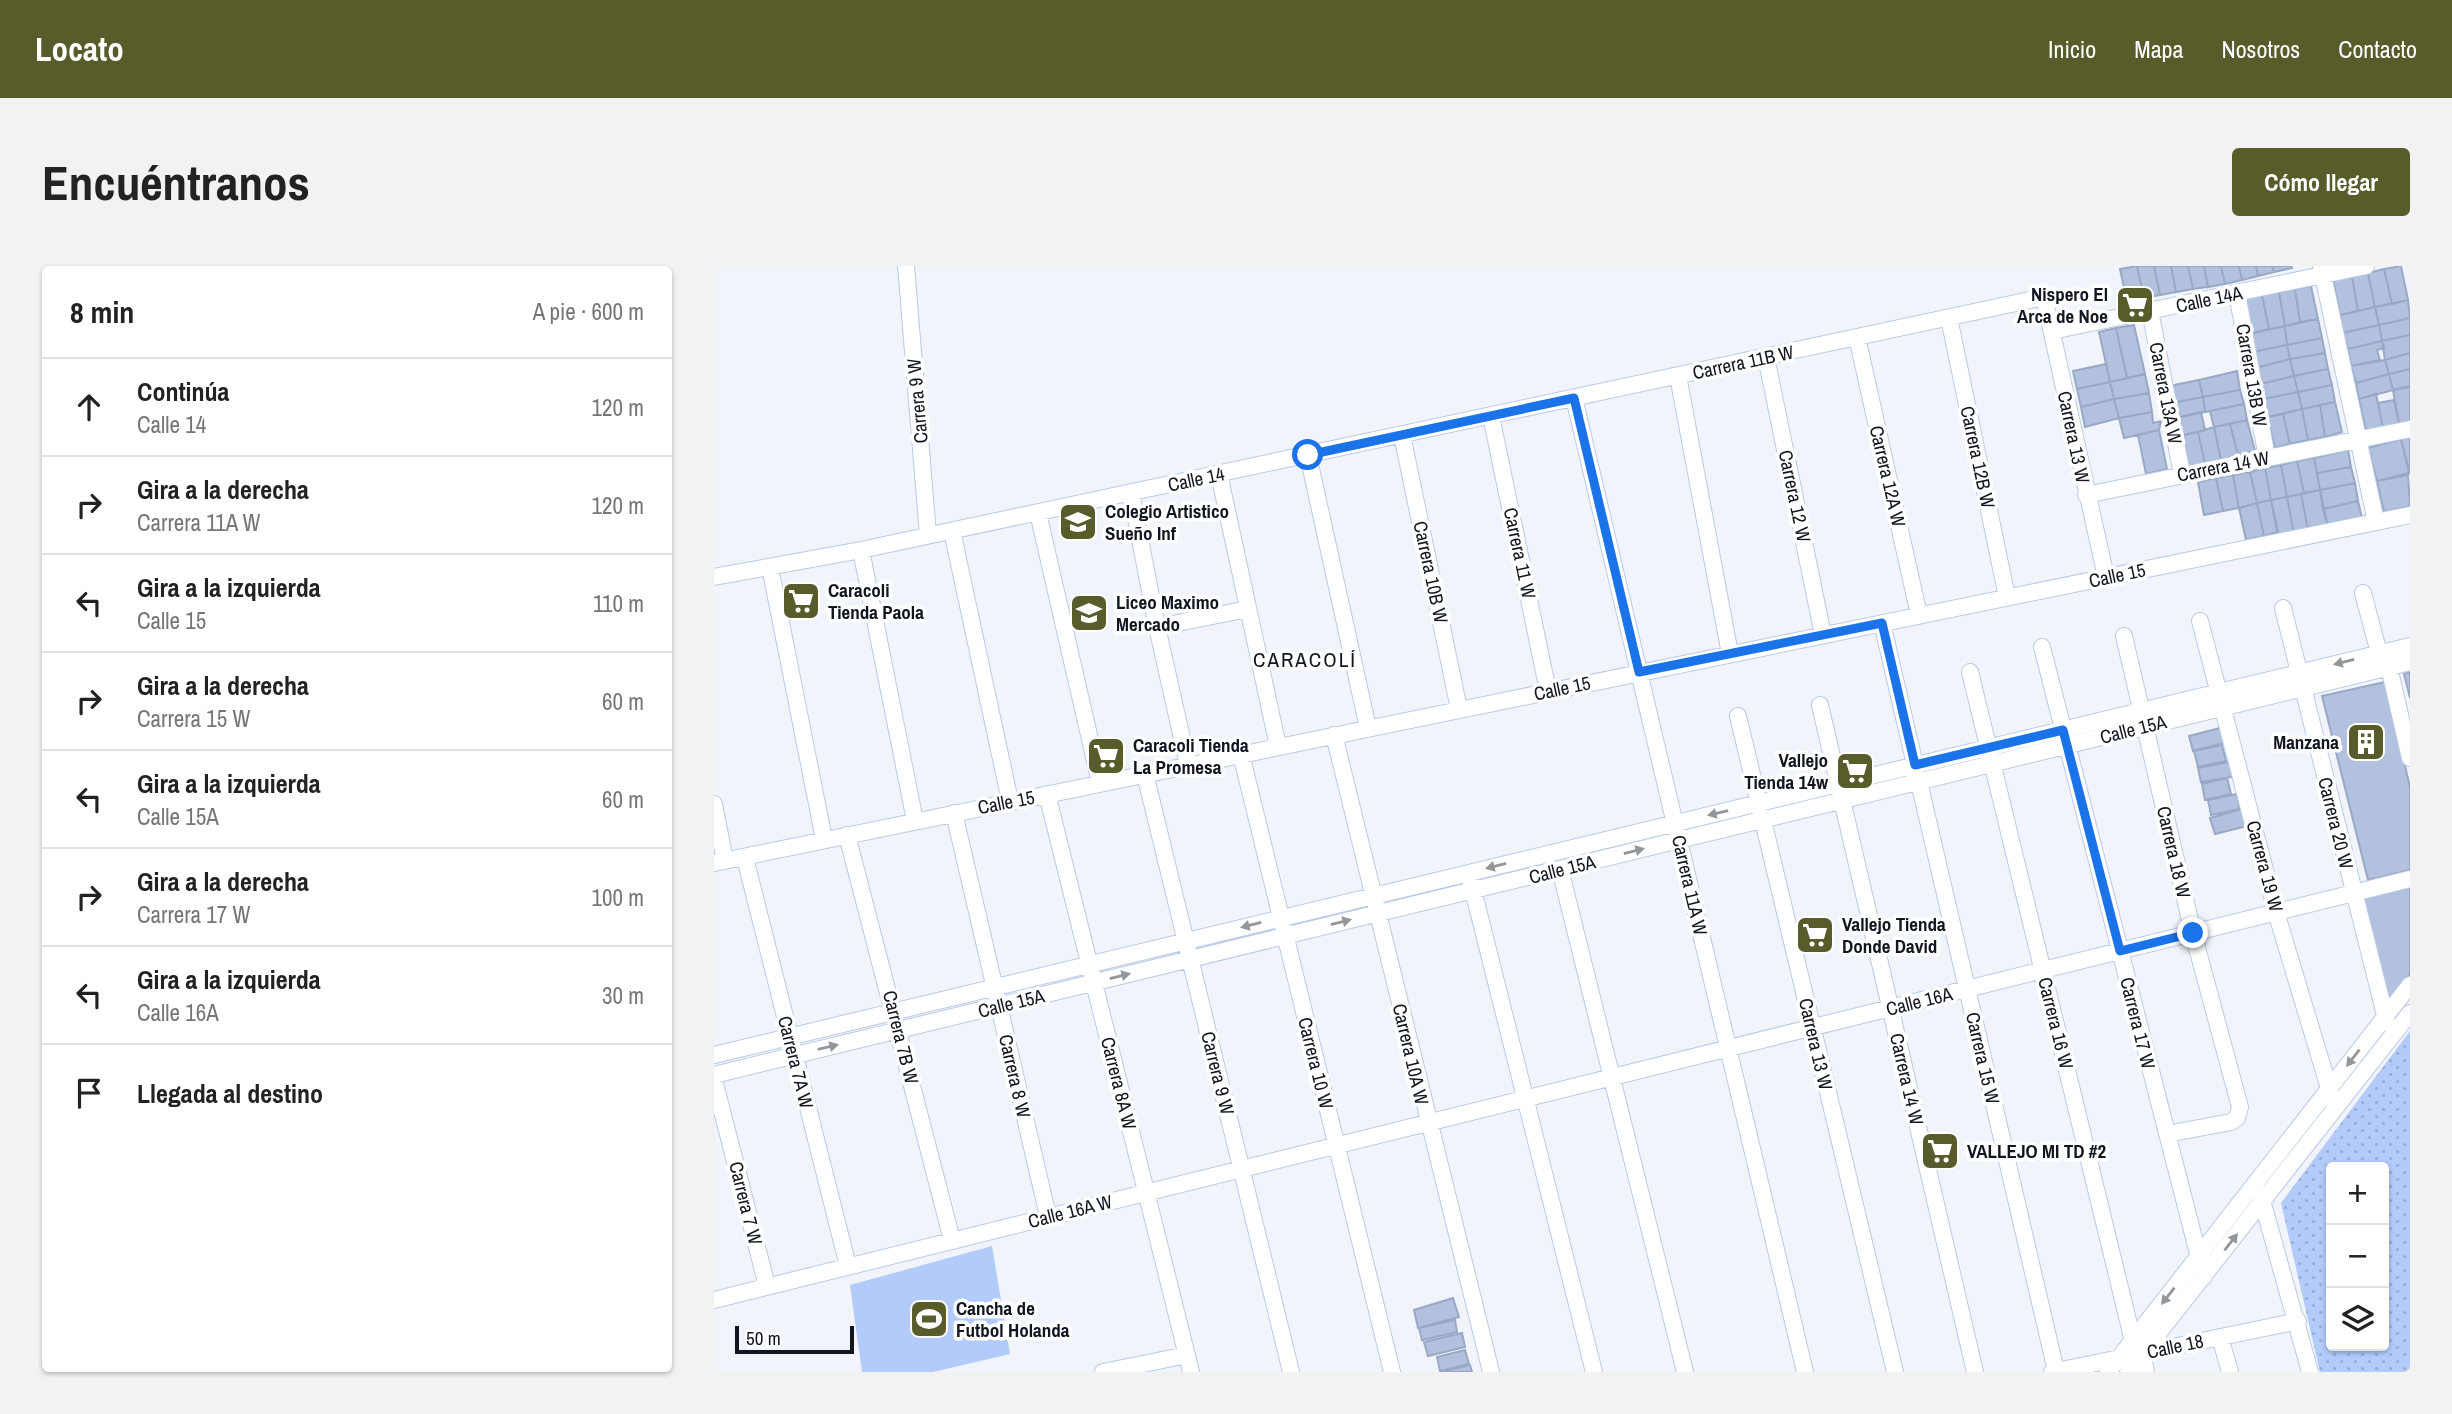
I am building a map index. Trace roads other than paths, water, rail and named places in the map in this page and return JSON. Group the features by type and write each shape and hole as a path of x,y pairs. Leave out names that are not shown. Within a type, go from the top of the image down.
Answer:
{"street":[{"name":"Carrera 9 W","path":"906,266 928,536"},
{"name":"Calle 14A","path":"2052,331 2237,293 2323,270 2366,266"},
{"path":"2323,270 2376,522"},
{"name":"Carrera 13B W","path":"2237,293 2267,458"},
{"name":"Carrera 11B W","path":"1730,654 1678,376 2044,298"},
{"name":"Carrera 13 W","path":"2044,298 2106,577"},
{"name":"Carrera 13A W","path":"2150,311 2182,474"},
{"name":"Carrera 12B W","path":"1949,318 2007,597"},
{"name":"Carrera 12A W","path":"1857,337 1919,615"},
{"name":"Carrera 12 W","path":"1766,357 1823,635"},
{"name":"Calle 14","path":"714,577 861,550 1678,376"},
{"name":"Carrera 11A W","path":"1574,398 1805,1372"},
{"name":"Carrera 11 W","path":"1491,416 1548,691"},
{"name":"Carrera 14 W","path":"2086,495 2410,429"},
{"name":"Carrera 10B W","path":"1402,435 1459,709"},
{"path":"1308,455 1368,728"},
{"path":"1219,474 1278,746"},
{"path":"1131,493 1188,765"},
{"path":"1038,513 1100,783"},
{"name":"Calle 15","path":"720,862 2410,515"},
{"path":"952,531 1010,801"},
{"path":"861,550 915,821"},
{"path":"770,567 824,839"},
{"path":"2363,593 2379,653 2389,667 2410,758"},
{"name":"Carrera 20 W","path":"2283,608 2390,1038"},
{"path":"1157,627 1248,609"},
{"name":"Carrera 19 W","path":"2200,621 2276,912 2335,1108"},
{"name":"Carrera 15 W","path":"1882,623 2054,1372"},
{"name":"Carrera 18 W","path":"2124,636 2193,933 2240,1107 2237,1118 2231,1122 2167,1133"},
{"name":"Calle 15A","path":"714,1078 795,1055 1919,782 1990,756 2301,680 2379,653 2410,646"},
{"name":"Carrera 17 W","path":"2042,647 2204,1277"},
{"name":"Calle 15A","path":"2301,680 2410,662"},
{"name":"Carrera 16 W","path":"1970,672 2146,1372"},
{"name":"Carrera 14 W","path":"1820,705 1975,1372"},
{"name":"Carrera 13 W","path":"1738,716 1895,1372"},
{"name":"Carrera 10A W","path":"1334,735 1427,1122 1491,1372"},
{"name":"Carrera 10 W","path":"1241,754 1392,1372"},
{"name":"Calle 15A","path":"714,1055 1915,765 1990,756"},
{"name":"Carrera 9 W","path":"1145,774 1291,1372"},
{"name":"Carrera 8A W","path":"1047,794 1191,1372"},
{"path":"714,804 720,862"},
{"name":"Carrera 8 W","path":"954,813 1048,1216"},
{"name":"Carrera 7B W","path":"847,835 900,1030 952,1240"},
{"path":"1575,847 1579,864"},
{"name":"Carrera 7A W","path":"745,858 848,1266"},
{"path":"1560,869 1685,1372"},
{"path":"1469,873 1594,1372"},
{"name":"Calle 16A","path":"1427,1122 2410,879"},
{"path":"2128,1372 2138,1347 2199,1256 2410,985"},
{"path":"2054,1372 2118,1358 2138,1347 2204,1277 2410,1013"},
{"name":"Carrera 7 W","path":"714,1078 767,1286"},
{"name":"Calle 16A W","path":"714,1300 1427,1122"},
{"path":"2255,1184 2264,1200 2310,1372"},
{"name":"Calle 18","path":"2138,1347 2220,1337 2298,1321"},
{"path":"2220,1337 2230,1372"},
{"path":"1103,1372 1187,1355"},
{"path":"2108,1372 2118,1358"}],"place":[{"name":"Nispero El Arca de Noe","path":"2135,305"},
{"name":"Colegio Artistico Sueño Inf","path":"1078,522"},
{"name":"Caracoli Tienda Paola","path":"801,601"},
{"name":"Liceo Maximo Mercado","path":"1089,613"},
{"name":"Manzana","path":"2366,742"},
{"name":"Caracoli Tienda La Promesa","path":"1106,756"},
{"name":"Vallejo Tienda 14w","path":"1855,771"},
{"name":"Vallejo Tienda Donde David","path":"1815,935"},
{"name":"VALLEJO MI TD #2","path":"1940,1151"},
{"name":"Cancha de Futbol Holanda","path":"929,1319"}],"district":[{"name":"CARACOLÍ","path":"1305,659"}]}
